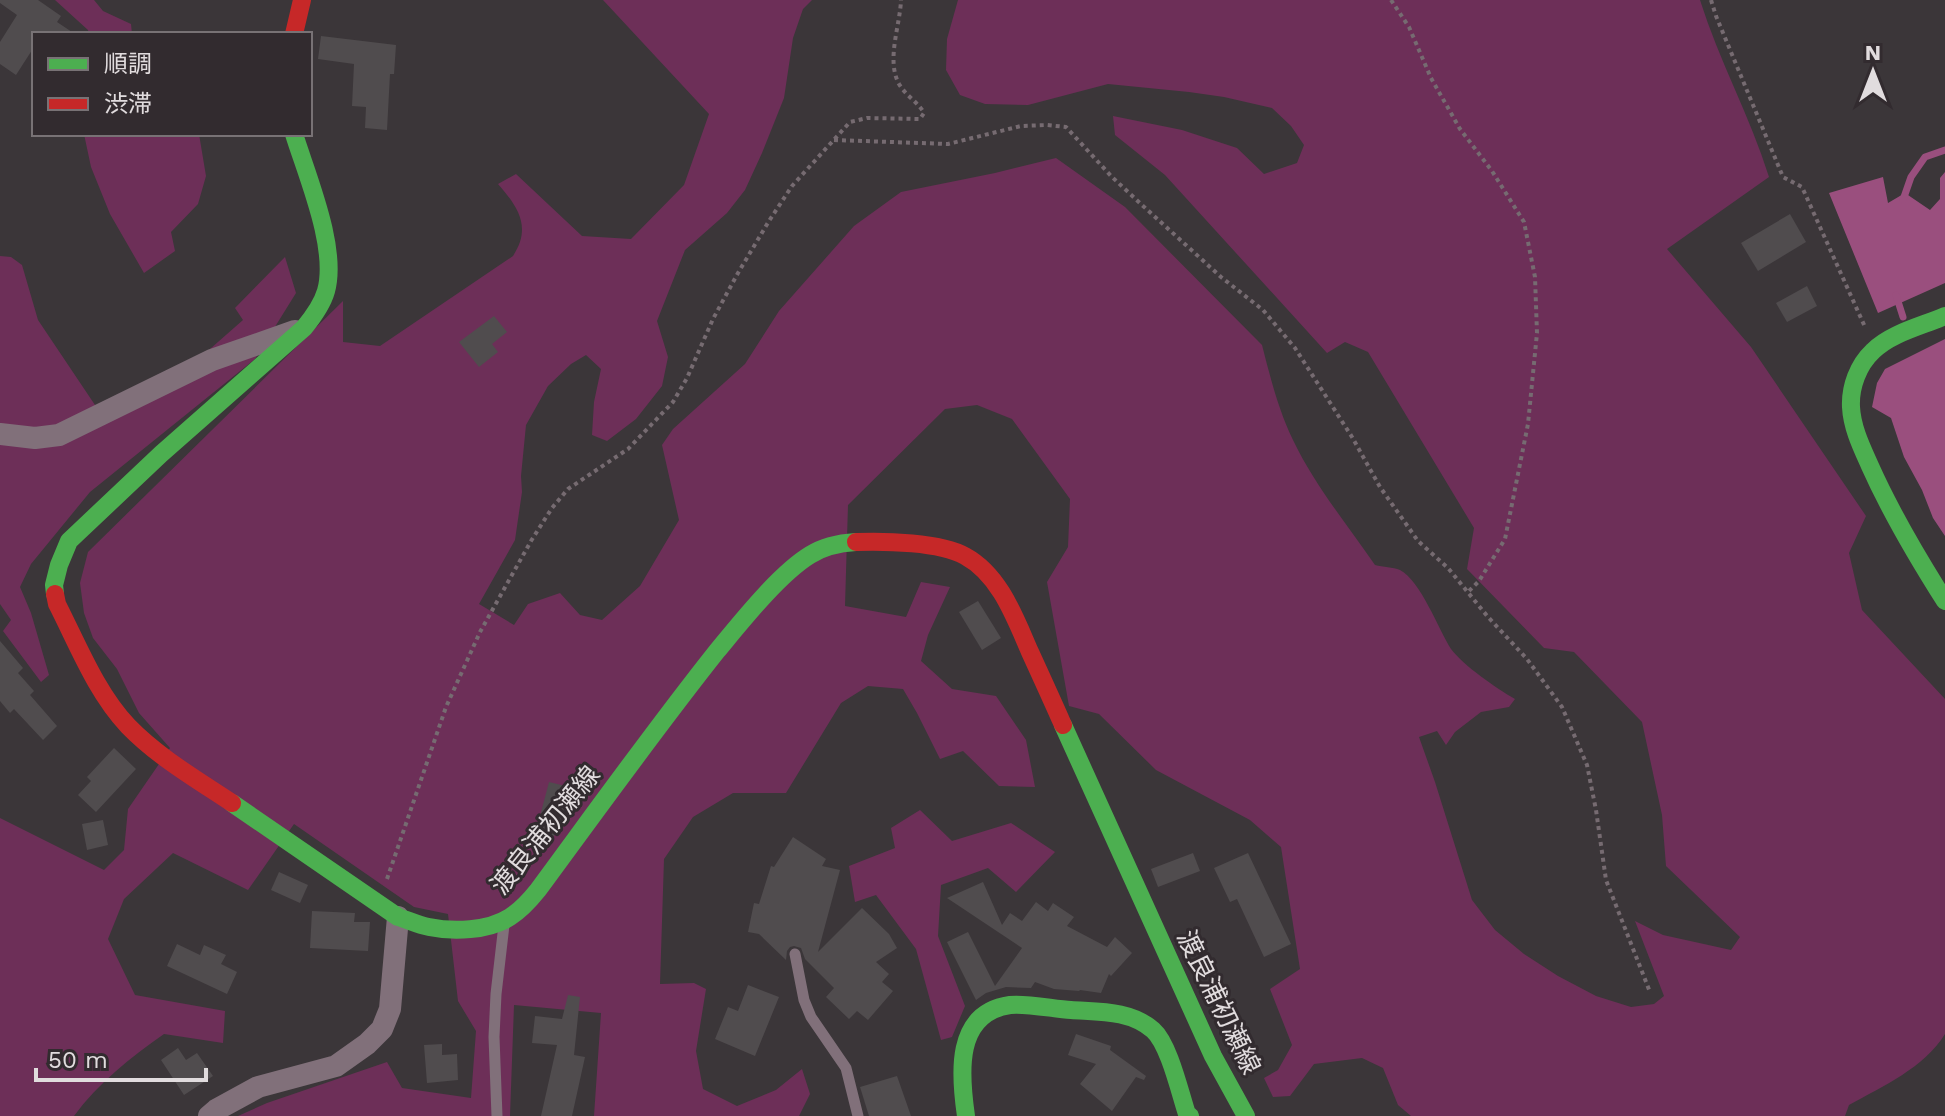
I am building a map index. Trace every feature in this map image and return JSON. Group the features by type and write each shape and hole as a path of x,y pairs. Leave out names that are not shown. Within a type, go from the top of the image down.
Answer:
{"main road":[{"path":"294,32 302,0"},
{"name":"渡良浦初瀬線","path":"295,136 328,254 327,285 318,310 304,328 161,454 69,541 59,565 54,585 57,604 103,694 127,725 155,751 389,910 429,928 449,930 487,926 505,920 538,890 704,667 791,570 818,550 843,543 875,542 949,548 973,560 991,577 1007,601 1213,1056 1246,1116"},
{"path":"1945,316 1874,348 1853,383 1851,406 1857,435 1879,489 1945,601"},
{"path":"966,1116 963,1049 971,1030 980,1020 994,1008 1011,1005 1122,1014 1140,1020 1156,1032 1166,1050 1190,1116"}],"street":[{"path":"0,434 35,438 59,435 212,360 304,328"},
{"path":"209,1116 258,1087 336,1066 382,1029 390,1009 389,910"}],"lane":[{"path":"497,1116 494,1037 505,920"},
{"path":"795,954 804,1000 811,1017 846,1068 858,1116"}],"path":[{"path":"389,910 446,707 480,632 552,508 568,489 628,449 673,402 713,319 769,221 792,186 850,122 867,118 920,119 924,113 898,82 894,64 901,0"},
{"path":"1391,0 1409,27 1431,78 1460,129 1492,171 1524,222 1535,277 1537,333 1528,424 1505,539 1479,581 1468,592"},
{"path":"1711,0 1783,177 1802,187 1874,348"},
{"path":"834,140 948,144 1021,126 1066,127 1132,196 1221,277 1263,310 1295,348 1380,487 1418,541 1448,568 1527,659 1562,707 1587,765 1606,880 1650,992"}],"shaded area":[{"path":"55,0 94,0 103,11 131,24 132,32 88,30"},
{"path":"603,0 812,0 803,9 793,38 784,98 745,190 727,213 685,250 657,321 668,357 662,386 636,419 607,441 592,435 594,402 601,369 586,355 571,364 548,386 526,425 515,540 479,604 514,625 528,604 560,593 580,615 602,620 640,586 679,520 662,445 673,429 745,364 779,311 854,226 901,192 1056,158 1125,207 1262,345 1279,406 1293,440 1321,489 1375,565 1400,570 1408,576 1457,656 1515,699 1509,707 1481,712 1455,732 1446,745 1437,731 1419,737 1472,900 1495,930 1524,954 1596,996 1631,1007 1654,1004 1664,996 1635,921 1663,935 1731,950 1740,937 1666,866 1662,815 1642,722 1574,652 1544,648 1467,569 1474,528 1368,352 1345,342 1327,353 1165,175 1115,135 1113,116 1182,130 1237,148 1264,174 1297,163 1304,145 1291,126 1272,108 1224,97 1108,84 1028,105 985,104 960,95 946,70 947,39 958,0 1700,0 1769,177 1667,249 1751,347 1866,516 1849,553 1862,610 1945,699 1945,1034 1936,1046 1902,1075 1849,1105 1845,1116 1411,1116 1398,1105 1383,1068 1362,1058 1314,1064 1290,1096 1273,1097 1264,1078 1278,1070 1292,1045 1270,989 1300,969 1281,847 1250,820 1156,770 1099,714 1069,706 1047,582 1068,547 1070,499 1012,419 977,405 945,409 848,505 845,606 906,617 921,582 950,587 928,635 921,661 952,689 996,696 1026,740 1035,787 999,786 963,751 940,759 903,689 868,686 841,703 786,793 733,793 693,817 664,859 660,984 694,983 706,989 696,1051 703,1089 737,1106 776,1090 802,1069 810,1094 799,1116 594,1116 601,1013 514,1005 510,1116 238,1116 387,1062 402,1088 471,1098 476,1031 458,1001 448,914 414,907 294,824 248,890 173,853 124,899 108,939 135,995 225,1011 223,1043 164,1034 115,1072 74,1116 0,1116 0,818 104,870 124,850 128,809 170,748 139,713 117,669 93,638 84,613 80,583 88,552 343,301 343,342 380,346 513,256 519,246 522,227 517,209 498,184 516,174 582,236 631,239 684,185 709,114"},
{"path":"84,136 199,136 206,176 198,204 171,232 175,251 144,273 110,214 91,167"},
{"path":"1945,172 1945,283 1878,313 1829,193 1883,177 1888,203 1905,193 1930,210 1940,199 1940,178"},
{"path":"0,256 11,257 22,265 38,320 97,408 218,367 210,349 243,320 235,308 285,257 296,293 255,359 90,492 31,564 20,587 49,675 41,682 3,631 11,620 0,604"},
{"path":"1945,339 1945,536 1904,457 1891,418 1872,407 1877,383 1885,369"},
{"path":"920,810 952,841 1011,823 1055,852 1016,892 988,868 941,885 938,936 965,1006 952,1037 941,1040 916,949 876,895 855,902 849,866 895,848 891,828"}],"building":[{"path":"0,0 38,0 61,16 57,22 72,32 32,32 32,50 16,75 0,64 0,42 17,15"},
{"path":"321,36 396,45 394,74 390,74 387,130 365,128 366,107 352,106 354,64 318,59"},
{"path":"1790,214 1806,242 1758,271 1741,243"},
{"path":"1807,286 1817,306 1787,322 1776,303"},
{"path":"494,316 507,332 492,344 498,352 479,367 459,342"},
{"path":"978,601 1001,638 982,650 959,612"},
{"path":"0,641 23,668 18,673 34,691 30,695 57,726 43,740 14,709 10,713 0,701"},
{"path":"114,748 136,769 96,812 78,795 91,781 87,777"},
{"path":"549,782 578,789 572,812 551,840 535,835"},
{"path":"103,820 108,845 87,850 82,824"},
{"path":"793,837 826,859 822,866 840,870 818,952 862,908 889,934 897,948 876,962 889,974 882,982 893,991 868,1020 857,1011 849,1019 826,997 834,988 805,959 801,948 790,947 786,960 759,934 748,932 754,903 759,904 771,866 774,867"},
{"path":"1193,853 1200,871 1158,887 1151,869"},
{"path":"1248,853 1291,944 1264,957 1237,899 1230,902 1214,868"},
{"path":"279,872 308,885 300,903 271,890"},
{"path":"983,882 1002,925 1010,913 1022,921 1036,902 1048,911 1053,903 1074,917 1067,926 1107,947 1115,937 1132,953 1111,976 1109,974 1101,993 1054,989 1035,982 1031,988 1006,987 986,993 976,1000 947,942 968,932 995,986 1022,948 947,898"},
{"path":"312,911 355,913 354,922 370,922 368,951 310,948"},
{"path":"177,944 200,955 204,945 226,955 221,964 237,972 227,994 167,966"},
{"path":"748,985 779,997 755,1056 715,1039 728,1007 738,1011"},
{"path":"568,995 580,997 574,1055 585,1057 572,1116 541,1116 557,1045 532,1043 535,1016 562,1019"},
{"path":"1076,1034 1111,1046 1110,1050 1146,1076 1144,1080 1136,1077 1112,1111 1080,1084 1096,1064 1068,1055"},
{"path":"442,1044 442,1055 457,1054 458,1080 427,1083 424,1045"},
{"path":"178,1048 186,1060 197,1053 213,1076 184,1095 161,1060"},
{"path":"897,1076 911,1116 869,1116 860,1087"}],"waterway":[{"path":"1903,200 1911,177 1925,157 1945,150"},
{"path":"1896,295 1903,317"}],"traffic: fast":[{"path":"55,594 59,565 69,541 161,454 304,328 320,306 329,274 328,254 319,212 295,136"},
{"path":"1945,316 1898,335 1873,351 1856,377 1851,407 1858,438 1878,483 1945,601"},
{"path":"232,803 398,917 449,930 481,928 501,922 518,911 538,890 671,710 761,599 810,555 821,549 856,542"},
{"path":"1063,725 1213,1056 1246,1116"},
{"path":"966,1116 962,1082 965,1048 970,1033 979,1020 992,1010 1010,1005 1114,1013 1144,1023 1164,1046 1190,1116"}],"traffic: jam":[{"path":"294,32 302,0"},
{"path":"856,542 927,545 954,551 977,564 1005,598 1063,725"},
{"path":"55,594 88,668 128,726 152,748 232,803"}]}
